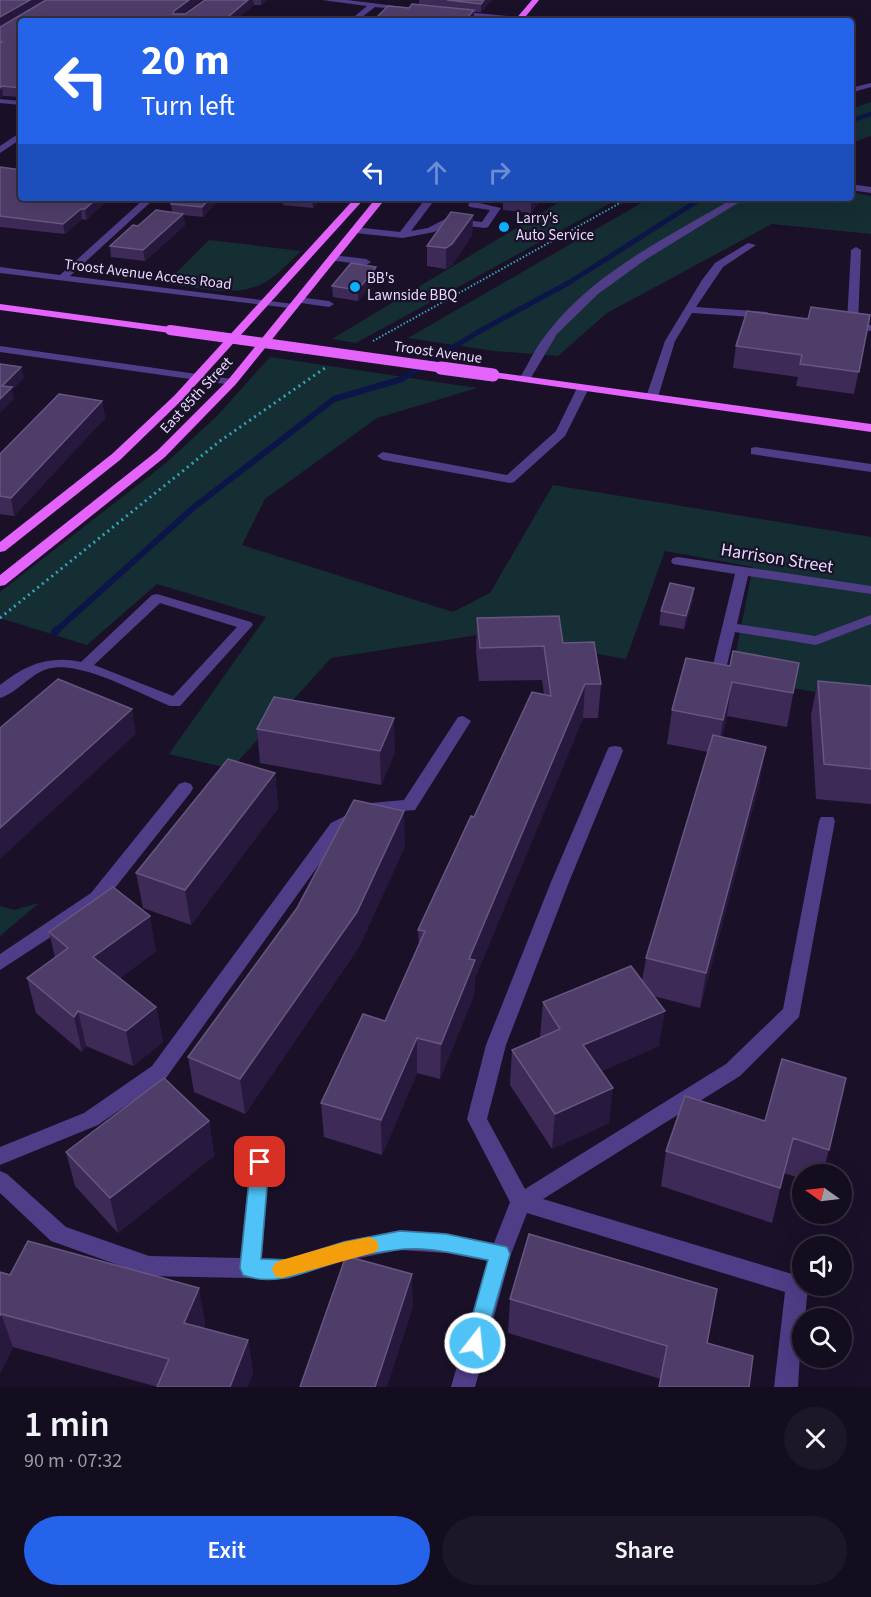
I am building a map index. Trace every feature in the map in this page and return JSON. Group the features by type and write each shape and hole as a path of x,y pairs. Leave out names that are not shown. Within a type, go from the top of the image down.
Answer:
{"main road":[{"path":"520,18 536,0"},
{"name":"East 85th Street","path":"0,549 116,457 199,376 357,201"},
{"name":"East 85th Street","path":"0,582 161,454 232,382 379,201"},
{"name":"Troost Avenue","path":"0,307 871,428"}],"street":[{"path":"325,0 418,9"},
{"path":"357,18 373,5"},
{"path":"452,12 502,18"},
{"path":"854,90 871,85"},
{"path":"0,101 18,103"},
{"path":"0,150 18,137"},
{"path":"854,188 871,190"},
{"path":"62,278 147,201"},
{"path":"403,235 429,201"},
{"path":"355,230 403,235 431,230 447,221 484,225 496,208 473,205 476,201"},
{"path":"525,379 552,333 598,290 624,270 736,201"},
{"path":"652,397 670,341 689,309 719,265 751,245"},
{"path":"852,326 856,250"},
{"path":"333,258 366,262"},
{"name":"Troost Avenue Access Road","path":"0,270 263,303 329,304"},
{"path":"689,309 740,311 774,316"},
{"path":"830,323 871,328"},
{"path":"0,349 232,382"},
{"path":"383,456 510,479 561,433 583,388"},
{"path":"755,451 871,468"},
{"name":"Harrison Street","path":"678,561 871,590"},
{"path":"717,676 743,570"},
{"path":"0,692 21,675 55,663 84,667 175,703 246,626 158,598 84,667"},
{"path":"729,627 816,641 871,619"},
{"path":"0,1156 91,1119 159,1072 337,827 377,807 409,806 463,721"},
{"path":"615,751 560,882 496,1045 477,1119 520,1202 797,1286 786,1387"},
{"path":"0,963 97,898 185,788"},
{"path":"463,1387 500,1254 520,1202 734,1070 792,1012 827,820"},
{"path":"250,1268 260,1162"},
{"path":"0,1180 58,1234 149,1266 287,1269 344,1251 400,1240 446,1243 500,1254"}],"path":[{"path":"365,346 624,201"},
{"path":"0,618 220,441 334,363"}],"green space":[{"path":"871,102 871,136 854,142 854,108"},
{"path":"854,193 871,196 871,234 772,224 607,313 558,356 494,351 408,338 645,201 854,201"},
{"path":"561,201 615,201 356,343 332,339"},
{"path":"209,240 301,251 273,277 251,288 227,291 166,283"},
{"path":"270,357 477,388 377,418 265,499 242,545 453,612 490,593 553,485 871,537 871,702 731,677 753,567 665,551 626,659 484,634 331,658 231,769 169,754 266,617 157,584 87,645 0,618 0,592 166,463 217,416"},
{"path":"39,903 0,936 0,906 14,910"}],"building":[{"path":"0,0 30,0 0,17"},
{"path":"46,0 189,0 173,14 185,14 205,0 248,0 227,18 18,18 18,88 2,86 0,88 0,43 2,42 0,41 0,27"},
{"path":"447,0 484,0 481,4"},
{"path":"412,4 474,10 467,18 376,18 388,6 409,8"},
{"path":"0,167 18,170 18,201 94,201 63,224 0,216"},
{"path":"174,201 207,201 202,207 171,204"},
{"path":"156,210 183,214 143,250 110,246 133,225 138,226"},
{"path":"451,212 473,215 452,244 446,248 427,246"},
{"path":"351,263 376,267 358,290 332,286"},
{"path":"811,307 870,315 859,372 800,364 802,355 736,346 747,311 808,319"},
{"path":"0,364 21,367 2,386 12,387 0,399"},
{"path":"59,394 102,401 11,498 0,496 0,454"},
{"path":"670,583 694,588 686,616 661,611"},
{"path":"559,616 563,643 594,642 601,684 585,684 469,959 475,960 441,1044 417,1038 381,1120 321,1103 363,1014 385,1021 425,931 418,930 532,692 551,696 544,646 480,648 477,618"},
{"path":"733,651 799,663 793,693 732,682 723,720 672,710 686,658 730,666"},
{"path":"58,679 132,709 0,828 0,728"},
{"path":"818,681 871,686 871,769 824,764"},
{"path":"274,697 394,718 380,751 257,729"},
{"path":"713,735 766,747 706,973 646,958"},
{"path":"228,759 275,773 185,890 136,873"},
{"path":"354,800 404,811 357,912 240,1079 188,1057 297,908"},
{"path":"113,887 150,916 93,957 156,1007 126,1031 78,1011 74,1017 27,978 68,948 49,932"},
{"path":"631,966 665,1011 583,1045 613,1088 555,1114 512,1050 560,1029 543,1002"},
{"path":"782,1059 846,1078 829,1150 793,1138 780,1188 666,1151 685,1096 765,1121"},
{"path":"164,1078 209,1121 110,1198 66,1152"},
{"path":"529,1234 717,1289 707,1343 753,1356 749,1387 659,1387 667,1346 510,1299"},
{"path":"28,1241 199,1288 184,1323 248,1340 230,1387 157,1387 169,1359 1,1314 0,1316 0,1272 10,1275"},
{"path":"346,1256 412,1274 375,1387 300,1387"}],"waterway":[{"path":"854,120 871,114"},
{"path":"418,369 478,332 570,282 697,201"},
{"path":"56,631 193,508 334,399 402,379 420,368"}],"slow traffic":[{"path":"282,1269 369,1246"}],"place":[{"name":"Larry's Auto Service","path":"504,227"},
{"name":"BB's Lawnside BBQ","path":"355,287"}],"route":[{"path":"260,1162 250,1268 287,1269 344,1251 400,1240 446,1243 500,1254 475,1343"}]}
